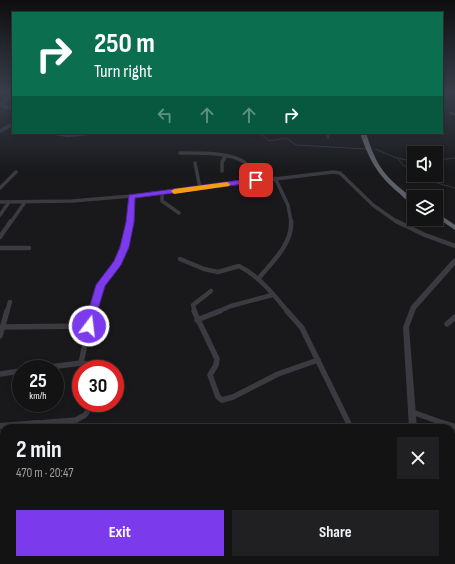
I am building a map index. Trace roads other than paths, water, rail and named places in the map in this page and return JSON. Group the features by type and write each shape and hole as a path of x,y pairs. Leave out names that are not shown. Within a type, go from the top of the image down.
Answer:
{"highway":[{"path":"364,134 382,171 390,180 407,193"},
{"path":"364,134 369,152 378,170 391,184 407,197"},
{"path":"443,219 455,228"},
{"path":"443,223 455,232"}],"street":[{"path":"56,134 68,136 89,134"},
{"path":"180,153 198,153 245,162 256,180"},
{"path":"222,171 222,162 225,157"},
{"path":"195,163 200,188"},
{"path":"0,188 16,172"},
{"path":"0,202 72,201 132,196 256,180 338,172 378,209 395,220 436,240 455,246"},
{"path":"258,279 286,243 290,234 291,216 275,178"},
{"path":"162,193 162,201 179,213"},
{"path":"82,360 89,326 101,285 118,262 125,247 130,222 132,196"},
{"path":"0,215 9,202"},
{"path":"0,237 25,202"},
{"path":"0,248 29,248"},
{"path":"180,259 216,272 224,271 233,266 238,266 258,279 294,317 309,341 349,424"},
{"path":"413,424 406,327 413,308 455,261"},
{"path":"211,292 195,302 193,305 197,320 216,356 216,366 210,375 218,396 222,400 233,397 278,374 318,360"},
{"path":"197,320 231,306 272,295"},
{"path":"10,302 1,332 89,326"},
{"path":"447,324 455,317"},
{"path":"0,374 12,372"},
{"path":"37,424 76,420 85,415 87,412"},
{"path":"412,412 446,424"}],"waterway":[{"path":"0,131 12,125"},
{"path":"262,135 269,141 286,138 296,145 366,149"},
{"path":"375,149 394,157 407,160"},
{"path":"443,159 455,158"},
{"path":"398,159 407,168"},
{"path":"434,182 455,188"}]}
